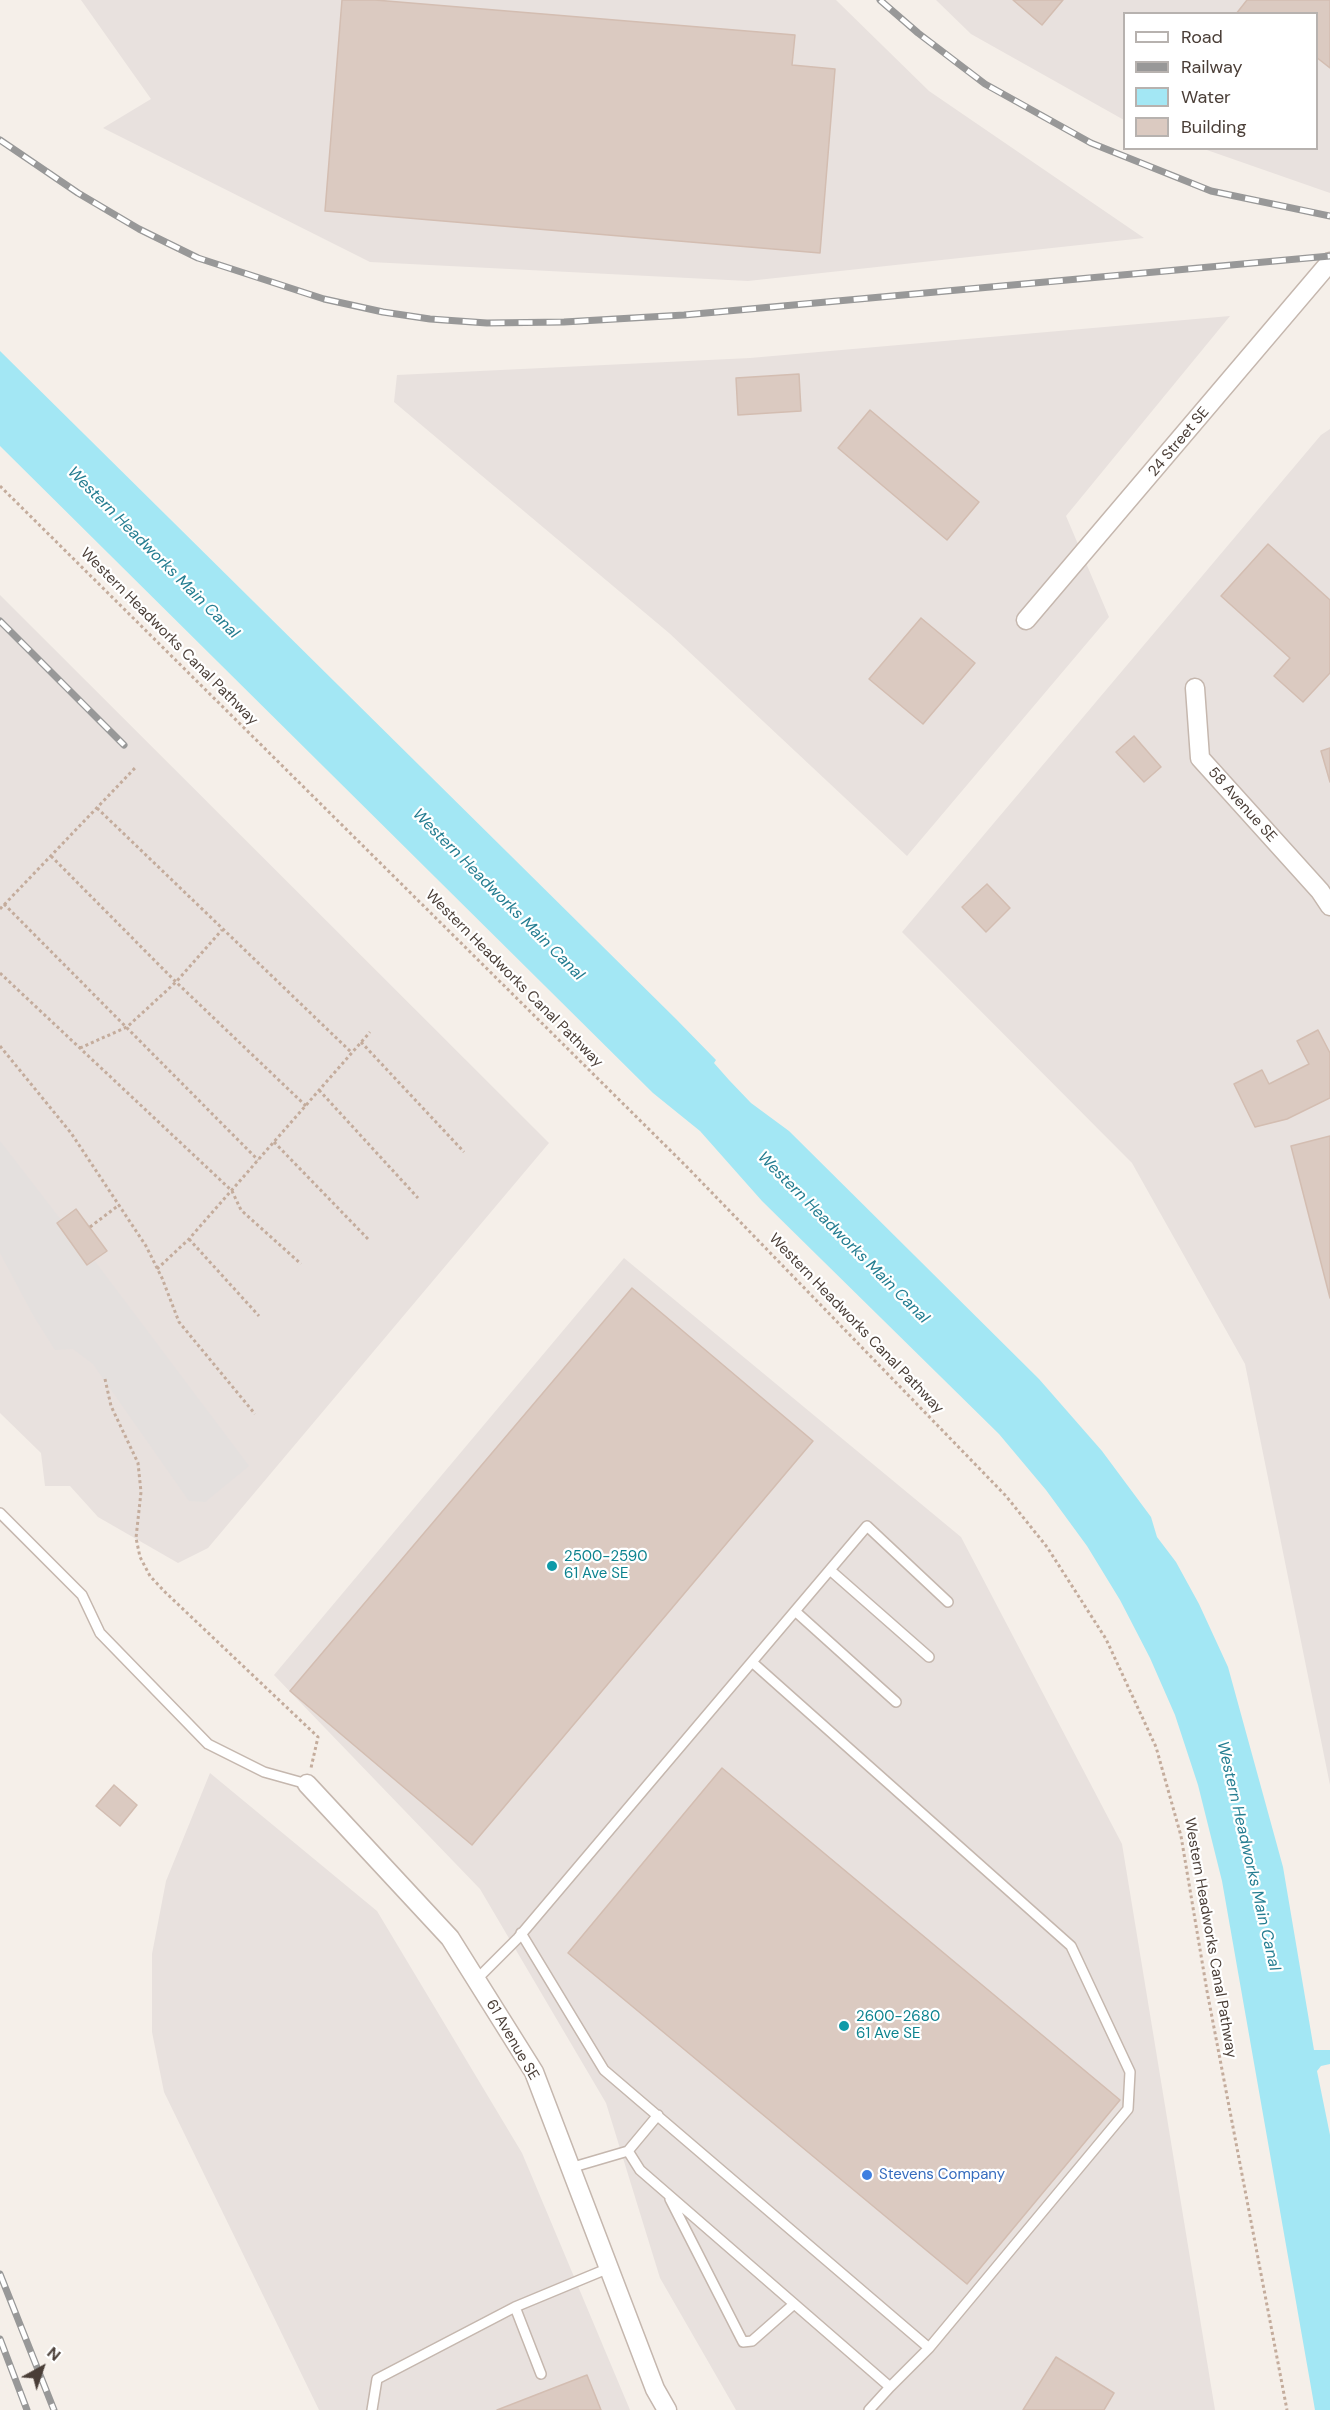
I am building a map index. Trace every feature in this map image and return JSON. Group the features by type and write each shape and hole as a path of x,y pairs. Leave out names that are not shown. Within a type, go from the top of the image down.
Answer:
{"street":[{"name":"24 Street SE","path":"1026,620 1330,262"},
{"name":"58 Avenue SE","path":"1195,688 1200,758 1320,891 1330,906"},
{"name":"61 Avenue SE","path":"307,1784 450,1938 534,2072 655,2390 667,2410"}],"lane":[{"path":"0,1513 82,1595 100,1633 208,1743 264,1772 307,1784"},
{"path":"476,1980 521,1933 867,1526 948,1602"},
{"path":"830,1570 929,1657"},
{"path":"795,1611 896,1702"},
{"path":"752,1662 1071,1946 1130,2072 1128,2109 929,2348 869,2410"},
{"path":"521,1933 604,2070 929,2348"},
{"path":"570,2168 628,2151 658,2115"},
{"path":"628,2151 640,2170 890,2387"},
{"path":"668,2194 743,2342 752,2341 794,2304"},
{"path":"372,2410 377,2379 515,2307 609,2268"},
{"path":"515,2307 541,2374"}],"path":[{"name":"Western Headworks Canal Pathway","path":"0,486 686,1166 1006,1496 1047,1547 1106,1639 1116,1660 1156,1747 1181,1836 1207,1991 1287,2410"},
{"path":"0,909 135,768"},
{"path":"97,808 352,1053"},
{"path":"51,856 306,1106"},
{"path":"4,904 258,1160"},
{"path":"80,1048 127,1027 177,982 222,930"},
{"path":"0,973 232,1191 241,1210 301,1264"},
{"path":"157,1269 189,1239 370,1032"},
{"path":"361,1042 464,1152"},
{"path":"0,1046 70,1133 119,1205 157,1269 179,1322 255,1414"},
{"path":"319,1090 418,1198"},
{"path":"274,1142 368,1239"},
{"path":"90,1227 119,1205"},
{"path":"189,1239 259,1316"},
{"path":"105,1379 111,1406 138,1463 141,1492 136,1538 140,1557 150,1576 165,1593 318,1737 307,1784"}],"shaded area":[{"path":"81,0 836,0 929,91 1144,238 748,281 370,262 103,128 151,99"},
{"path":"936,0 1330,0 1330,193 1207,150 1318,150 1318,12 1123,12 1123,119 971,34"},
{"path":"1230,316 1066,516 1109,617 907,856 669,633 394,402 397,375 750,358"},
{"path":"1330,429 1330,1785 1245,1364 1132,1163 902,932 1321,435"},
{"path":"0,595 549,1143 208,1548 178,1563 98,1517 70,1486 45,1486 41,1453 0,1413"},
{"path":"0,1141 61,1220 57,1224 87,1265 94,1260 249,1466 205,1502 189,1501 93,1364 73,1349 55,1350 33,1315 0,1253"},
{"path":"624,1258 961,1537 1122,1844 1215,2410 736,2410 660,2278 606,2103 480,1889 274,1675"},
{"path":"210,1773 377,1911 522,2153 630,2410 319,2410 164,2092 152,2032 152,1954 166,1881"}],"water":[{"name":"Western Headworks Main Canal","path":"0,351 676,1019 716,1060 714,1063 751,1103 789,1131 1039,1379 1102,1451 1151,1517 1157,1537 1176,1562 1199,1604 1228,1667 1283,1867 1314,2050 1330,2050 1330,2064 1321,2066 1317,2071 1330,2135 1330,2410 1315,2410 1222,1881 1198,1785 1175,1715 1150,1658 1120,1600 1087,1546 1046,1490 999,1434 762,1201 700,1131 653,1093 0,446"}],"building":[{"path":"342,0 375,0 795,35 792,65 835,69 820,253 325,211"},
{"path":"1013,0 1063,0 1042,25"},
{"path":"1247,0 1330,0 1330,68 1318,59 1318,12 1238,12"},
{"path":"799,374 801,411 738,415 736,378"},
{"path":"870,410 979,502 947,540 838,448"},
{"path":"1268,544 1330,600 1330,673 1303,702 1274,676 1290,658 1221,596"},
{"path":"921,618 975,663 923,724 869,679"},
{"path":"1134,736 1161,767 1144,782 1116,752"},
{"path":"1330,748 1330,782 1321,751"},
{"path":"987,884 1010,908 986,932 962,907"},
{"path":"1318,1030 1330,1053 1330,1098 1287,1119 1255,1127 1234,1084 1262,1070 1269,1084 1309,1064 1297,1041"},
{"path":"1330,1136 1330,1298 1291,1146"},
{"path":"76,1209 107,1251 87,1265 57,1223"},
{"name":"2500-2590 61 Ave SE","path":"632,1288 813,1441 472,1845 290,1691"},
{"name":"2600-2680 61 Ave SE","path":"722,1768 1120,2100 967,2284 568,1953"},
{"path":"114,1785 137,1805 120,1826 96,1806"},
{"path":"1056,2357 1114,2393 1104,2410 1023,2410"},
{"path":"587,2375 601,2410 497,2410"}],"railway":[{"path":"880,0 918,33 985,84 1091,143 1211,191 1330,216"},
{"path":"0,140 78,193 139,229 198,258 324,299 383,312 430,319 487,323 564,322 684,315 1330,256"},
{"path":"0,621 124,745"},
{"path":"0,2274 54,2410"},
{"path":"0,2339 27,2410"}],"place":[{"name":"2500-2590 61 Ave SE","path":"552,1566"},
{"name":"2600-2680 61 Ave SE","path":"844,2026"},
{"name":"Stevens Company","path":"867,2175"}]}
